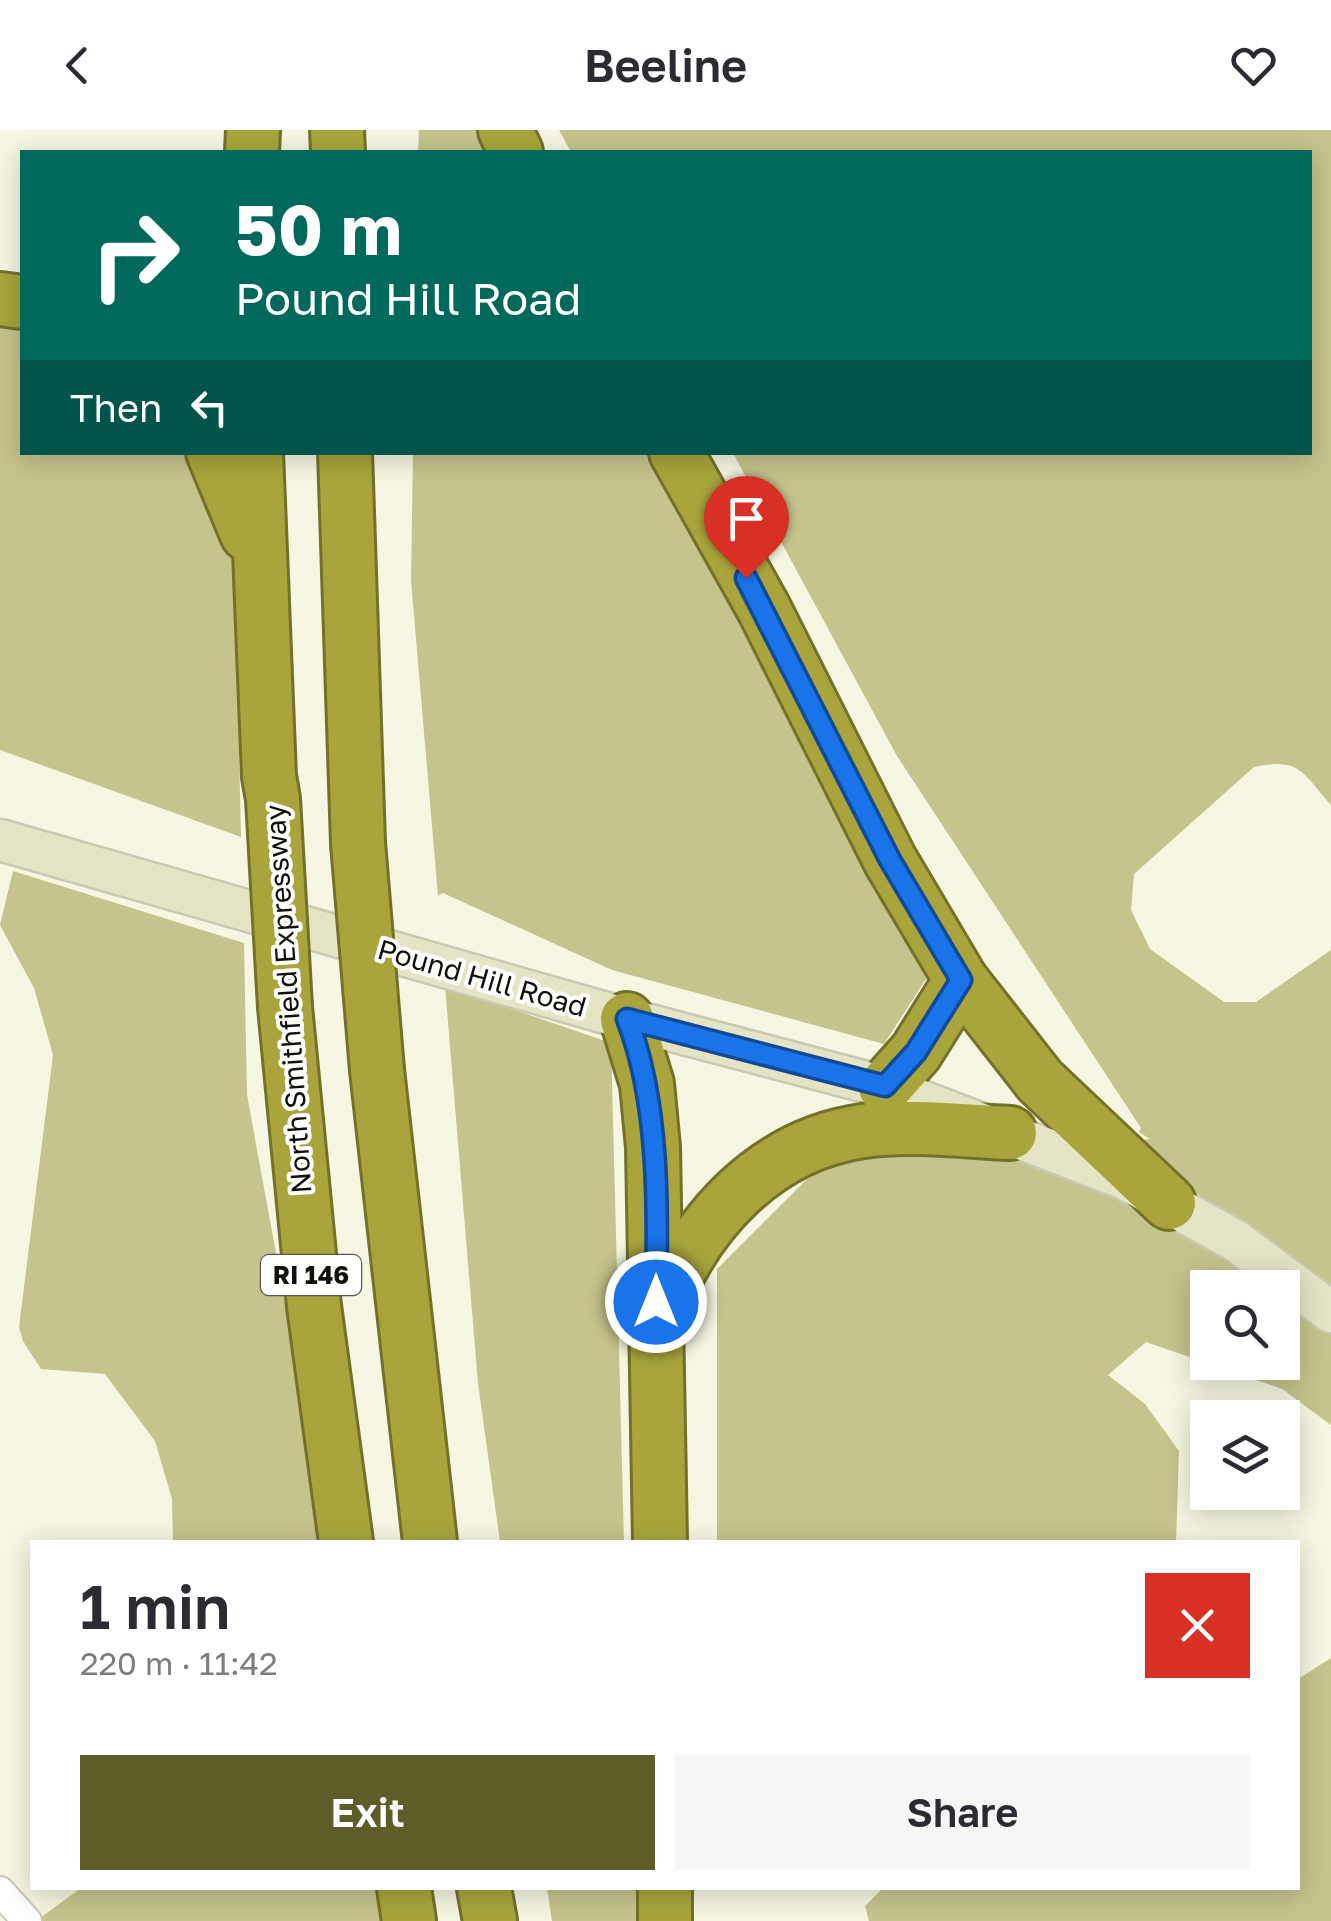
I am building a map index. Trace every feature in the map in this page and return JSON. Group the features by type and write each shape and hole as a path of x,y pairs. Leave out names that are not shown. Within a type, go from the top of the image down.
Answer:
{"highway":[{"path":"213,455 259,566"},
{"name":"North Smithfield Expressway","path":"256,455 285,1006 314,1306 346,1540"},
{"name":"RI 146","path":"345,455 358,844 377,1070 430,1540"},
{"path":"678,455 764,609 890,860 961,980 1040,1081 1169,1203"},
{"path":"885,1086 916,1052 961,980"},
{"path":"627,1019 647,1084 653,1147 660,1540"},
{"path":"655,1327 670,1287 706,1228 759,1172 806,1145 863,1131 1010,1133"},
{"path":"404,1890 409,1921"},
{"path":"484,1890 490,1921"},
{"path":"665,1890 665,1921"}],"street":[{"name":"Pound Hill Road","path":"0,840 627,1019 885,1086 1122,1178 1236,1240 1331,1312"},
{"path":"0,1891 27,1921"}],"shaded area":[{"path":"419,130 480,130 492,150 418,150"},
{"path":"559,130 1331,130 1331,805 1306,776 1291,766 1254,767 1134,874 1131,910 1150,949 1224,1002 1256,1002 1331,950 1331,1425 1282,1389 1256,1380 1300,1380 1300,1270 1190,1270 1190,1357 1146,1342 1108,1375 1145,1404 1179,1451 1176,1540 717,1540 717,1269 849,1137 1056,1147 1150,1139 1139,1132 1141,1128 897,756 734,455 1312,455 1312,150 570,150"},
{"path":"0,297 20,300 20,455 216,455 233,485 241,837 0,750"},
{"path":"413,455 666,455 886,845 926,979 884,1044 612,970 443,893 438,896 411,580"},
{"path":"13,871 244,943 247,1095 329,1540 173,1540 172,1499 155,1441 105,1374 41,1369 23,1341 19,1327 53,1055 34,988 0,925"},
{"path":"445,986 611,1043 624,1540 500,1540 478,1383"},
{"path":"1331,1658 1331,1921 869,1921 865,1906 881,1890 1300,1890 1300,1678"},
{"path":"78,1890 391,1890 397,1921 36,1921"},
{"path":"547,1890 667,1890 668,1921 552,1921"}],"route":[{"path":"656,1302 653,1147 647,1084 627,1019 885,1086 916,1052 961,980 890,860 746,578"}]}
